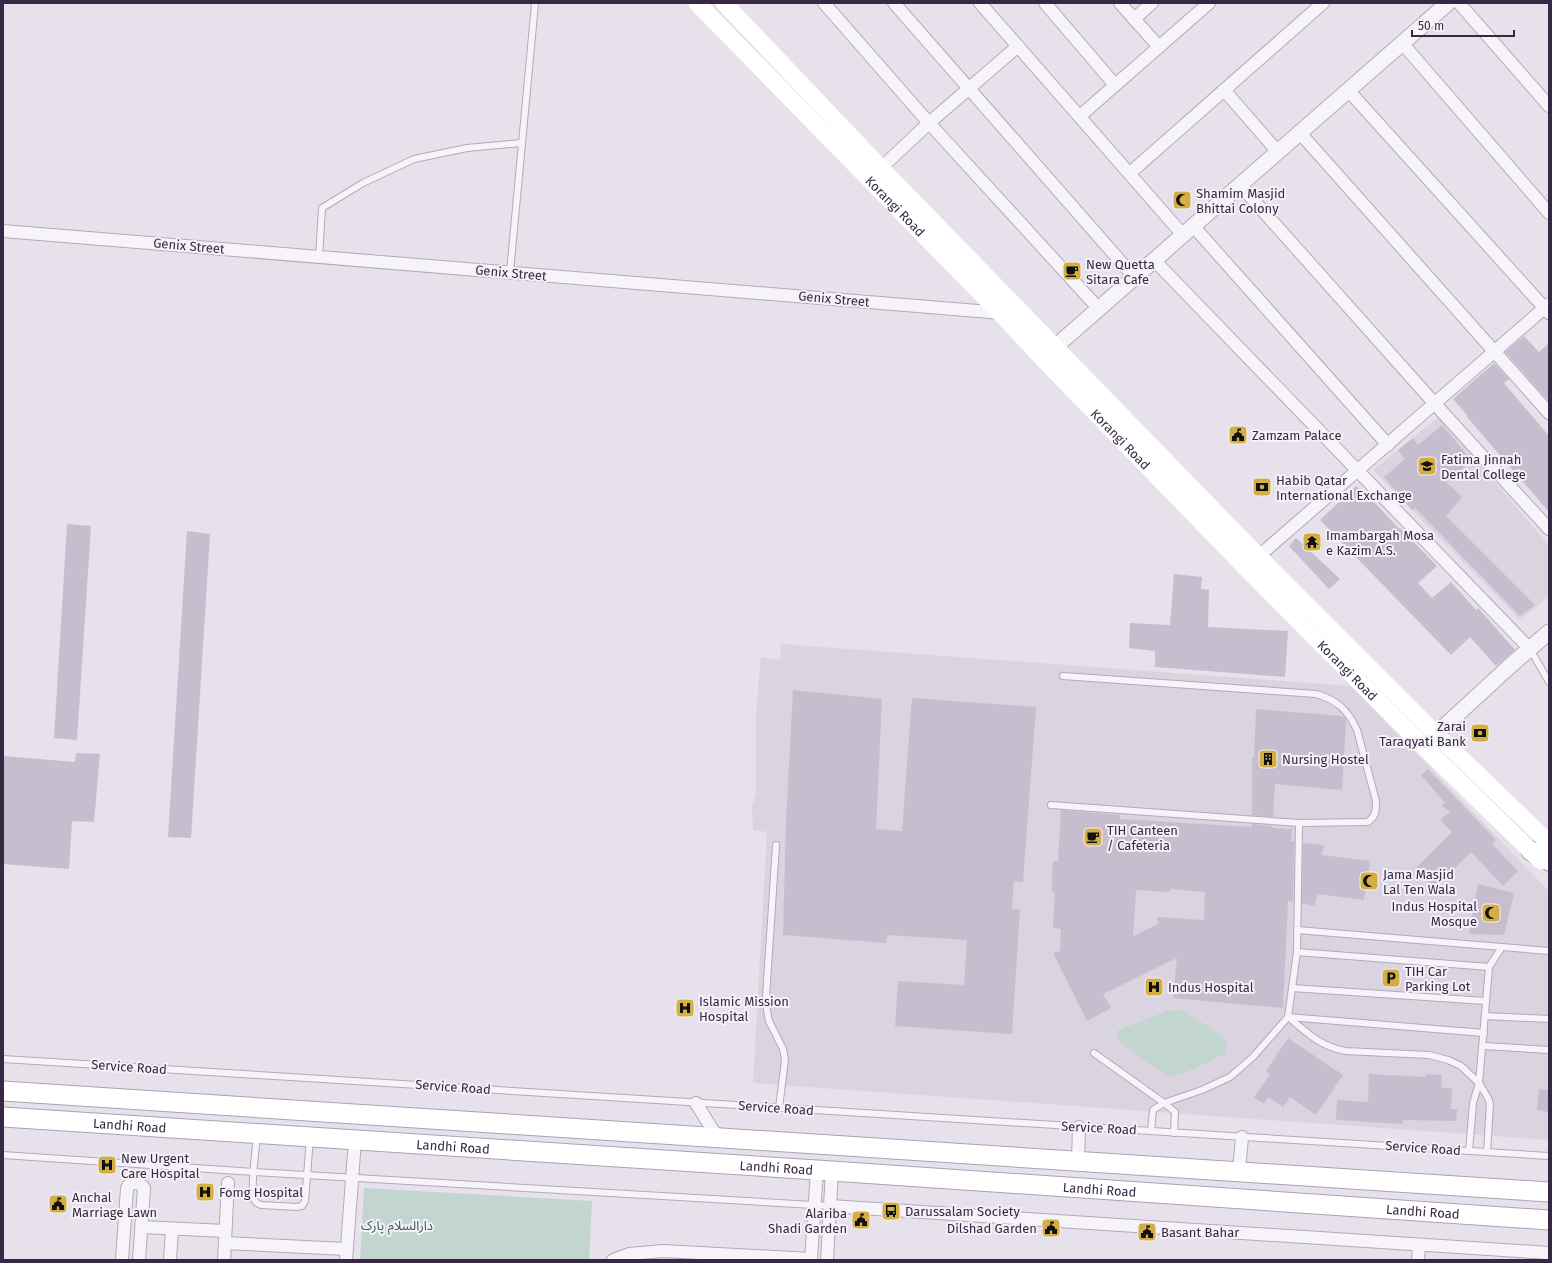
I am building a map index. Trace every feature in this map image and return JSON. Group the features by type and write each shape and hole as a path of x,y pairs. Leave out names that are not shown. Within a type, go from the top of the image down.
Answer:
{"main road":[{"name":"Korangi Road","path":"724,3 1020,312 1048,353"},
{"name":"Korangi Road","path":"702,5 1000,313 1048,353 1252,562 1422,746 1544,845"},
{"name":"Korangi Road","path":"1252,562 1436,734 1544,845 1549,870"},
{"path":"1544,845 1549,861"},
{"name":"Landhi Road","path":"3,1091 1549,1192"},
{"name":"Landhi Road","path":"3,1117 824,1170 1549,1220"}],"street":[{"path":"824,3 929,123 1099,310"},
{"path":"894,3 1135,278"},
{"path":"980,3 1130,174 1188,231 1388,445"},
{"path":"1045,3 1116,85"},
{"path":"1120,3 1159,47"},
{"path":"1134,19 1152,3"},
{"path":"1080,116 1209,3"},
{"path":"1130,174 1323,3"},
{"path":"1048,353 1099,310 1448,3"},
{"path":"1459,3 1549,106"},
{"path":"1402,43 1549,213"},
{"path":"881,168 929,123 1018,46"},
{"path":"1224,90 1278,152"},
{"path":"1252,562 1494,351 1548,308 1348,90"},
{"path":"1300,133 1549,413"},
{"path":"1240,185 1435,404 1549,529"},
{"name":"Genix Street","path":"3,231 1000,313 1020,312"},
{"path":"1155,260 1358,471 1542,640 1436,734"},
{"path":"696,1103 717,1138"},
{"path":"1078,1161 1080,1127"},
{"path":"1239,1172 1242,1137"},
{"path":"225,1243 346,1254 355,1140"},
{"path":"613,1260 629,1254 811,1260 814,1205 824,1170"},
{"path":"824,1170 830,1206 827,1260"},
{"path":"122,1260 127,1189 131,1183 136,1183 144,1188 139,1260"},
{"path":"224,1260 228,1183"},
{"path":"830,1206 1549,1253"},
{"path":"142,1227 225,1231"},
{"path":"170,1260 172,1228"},
{"path":"1418,1260 1419,1245"}],"lane":[{"path":"510,272 535,4"},
{"path":"319,257 322,208 363,183 414,159 467,148 522,143"},
{"path":"1542,640 1549,682"},
{"path":"1051,805 1299,823 1368,822 1373,819 1376,812 1376,801 1357,730 1346,710 1336,702 1316,694 1063,676"},
{"path":"1151,1131 1153,1110 1164,1103 1202,1090 1230,1077 1253,1057 1288,1017 1297,952 1299,823"},
{"path":"776,845 766,997 769,1021 783,1049 785,1060 780,1108"},
{"path":"1297,930 1549,951"},
{"path":"1469,1151 1473,1103 1479,1083 1484,1046 1485,1001 1489,967 1502,947"},
{"path":"1297,952 1489,967"},
{"path":"1292,988 1485,1001"},
{"path":"1485,1016 1549,1019"},
{"path":"1288,1017 1484,1033"},
{"path":"1288,1017 1323,1045 1334,1049 1345,1051 1429,1055 1448,1060 1461,1066 1479,1083 1490,1104 1487,1152"},
{"path":"1484,1046 1549,1050"},
{"path":"1094,1053 1175,1112 1174,1133"},
{"name":"Service Road","path":"3,1059 1549,1156"},
{"path":"257,1134 254,1172 254,1198 256,1203 261,1205 302,1206 305,1201 310,1137"},
{"path":"3,1155 254,1172 830,1206"}],"shaded area":[{"path":"1440,416 1549,546 1549,596 1520,620 1373,470"},
{"name":"Indus Hospital","path":"781,644 1351,686 1549,891 1549,1140 753,1083 767,832 753,830 752,807 756,792 756,714 761,657 780,660"}],"green space":[{"path":"1182,1010 1221,1035 1227,1044 1225,1054 1186,1072 1169,1077 1118,1041 1117,1031 1167,1011"},
{"name":"دارالسلام پارک","path":"364,1188 592,1201 589,1260 360,1260"}],"building":[{"path":"1524,336 1539,352 1549,343 1549,402 1505,352"},
{"path":"1494,363 1509,379 1504,383 1549,436 1549,512 1453,399"},
{"path":"1442,425 1472,461 1446,482 1462,497 1446,516 1535,605 1520,616 1415,508 1412,510 1384,477 1405,459 1398,450 1413,438 1418,445"},
{"path":"1356,486 1377,505 1437,566 1418,583 1432,598 1451,582 1476,610 1478,608 1515,650 1496,666 1470,637 1451,655 1320,520"},
{"path":"67,524 91,526 77,740 54,738"},
{"path":"187,531 210,534 191,838 168,837"},
{"path":"1296,538 1340,579 1329,589 1289,546"},
{"path":"1174,574 1202,577 1201,589 1209,590 1208,627 1288,631 1285,677 1155,667 1155,651 1129,648 1130,623 1170,625"},
{"path":"793,690 882,699 876,829 902,831 912,698 1036,707 1023,882 1014,881 1012,909 1020,909 1012,1034 895,1026 898,981 964,985 967,940 887,935 886,943 783,935 786,822"},
{"name":"Nursing Hostel","path":"1256,709 1343,716 1346,720 1342,790 1275,784 1273,817 1252,815 1252,758 1254,758"},
{"path":"76,753 100,754 94,822 72,821 69,869 3,864 3,756 75,762"},
{"path":"1428,769 1496,840 1492,844 1518,871 1503,886 1471,852 1435,888 1416,868 1452,832 1440,820 1450,812 1441,806 1445,803 1421,775"},
{"path":"1061,810 1120,815 1120,819 1252,827 1252,824 1272,826 1272,828 1292,829 1291,841 1294,841 1293,902 1288,901 1283,1008 1173,998 1177,958 1103,994 1111,1008 1087,1021 1053,953 1060,951 1061,929 1053,928 1055,893 1052,892 1053,861 1058,861","holes":["1170,889 1205,892 1204,920 1157,917 1158,924 1133,936 1136,890 1169,892"]},
{"path":"1303,843 1324,845 1322,855 1370,861 1364,900 1317,894 1315,906 1302,903"},
{"name":"Indus Hospital Mosque","path":"1478,884 1514,893 1504,935 1469,934"},
{"path":"1288,1038 1343,1075 1316,1115 1290,1097 1283,1107 1268,1097 1264,1104 1254,1097 1270,1074 1266,1071"},
{"path":"1369,1074 1426,1077 1426,1074 1442,1075 1441,1088 1452,1088 1451,1109 1457,1109 1456,1121 1403,1120 1403,1124 1336,1120 1337,1100 1368,1102"},
{"path":"1539,1089 1549,1090 1549,1112 1537,1110"}],"place":[{"name":"Shamim Masjid Bhittai Colony","path":"1182,200"},
{"name":"New Quetta Sitara Cafe","path":"1072,271"},
{"name":"Zamzam Palace","path":"1238,435"},
{"name":"Fatima Jinnah Dental College","path":"1427,466"},
{"name":"Habib Qatar International Exchange","path":"1262,487"},
{"name":"Imambargah Mosa e Kazim A.S.","path":"1312,542"},
{"name":"Zarai Taraqyati Bank","path":"1480,733"},
{"name":"Nursing Hostel","path":"1268,759"},
{"name":"TIH Canteen / Cafeteria","path":"1093,837"},
{"name":"Jama Masjid Lal Ten Wala","path":"1369,881"},
{"name":"Indus Hospital Mosque","path":"1491,913"},
{"name":"TIH Car Parking Lot","path":"1391,978"},
{"name":"Indus Hospital","path":"1154,987"},
{"name":"Islamic Mission Hospital","path":"685,1008"},
{"name":"New Urgent Care Hospital","path":"107,1165"},
{"name":"Fomg Hospital","path":"205,1192"},
{"name":"Anchal Marriage Lawn","path":"58,1204"},
{"name":"Darussalam Society","path":"891,1211"},
{"name":"Alariba Shadi Garden","path":"861,1220"},
{"name":"Dilshad Garden","path":"1051,1228"},
{"name":"Basant Bahar","path":"1147,1232"}]}
